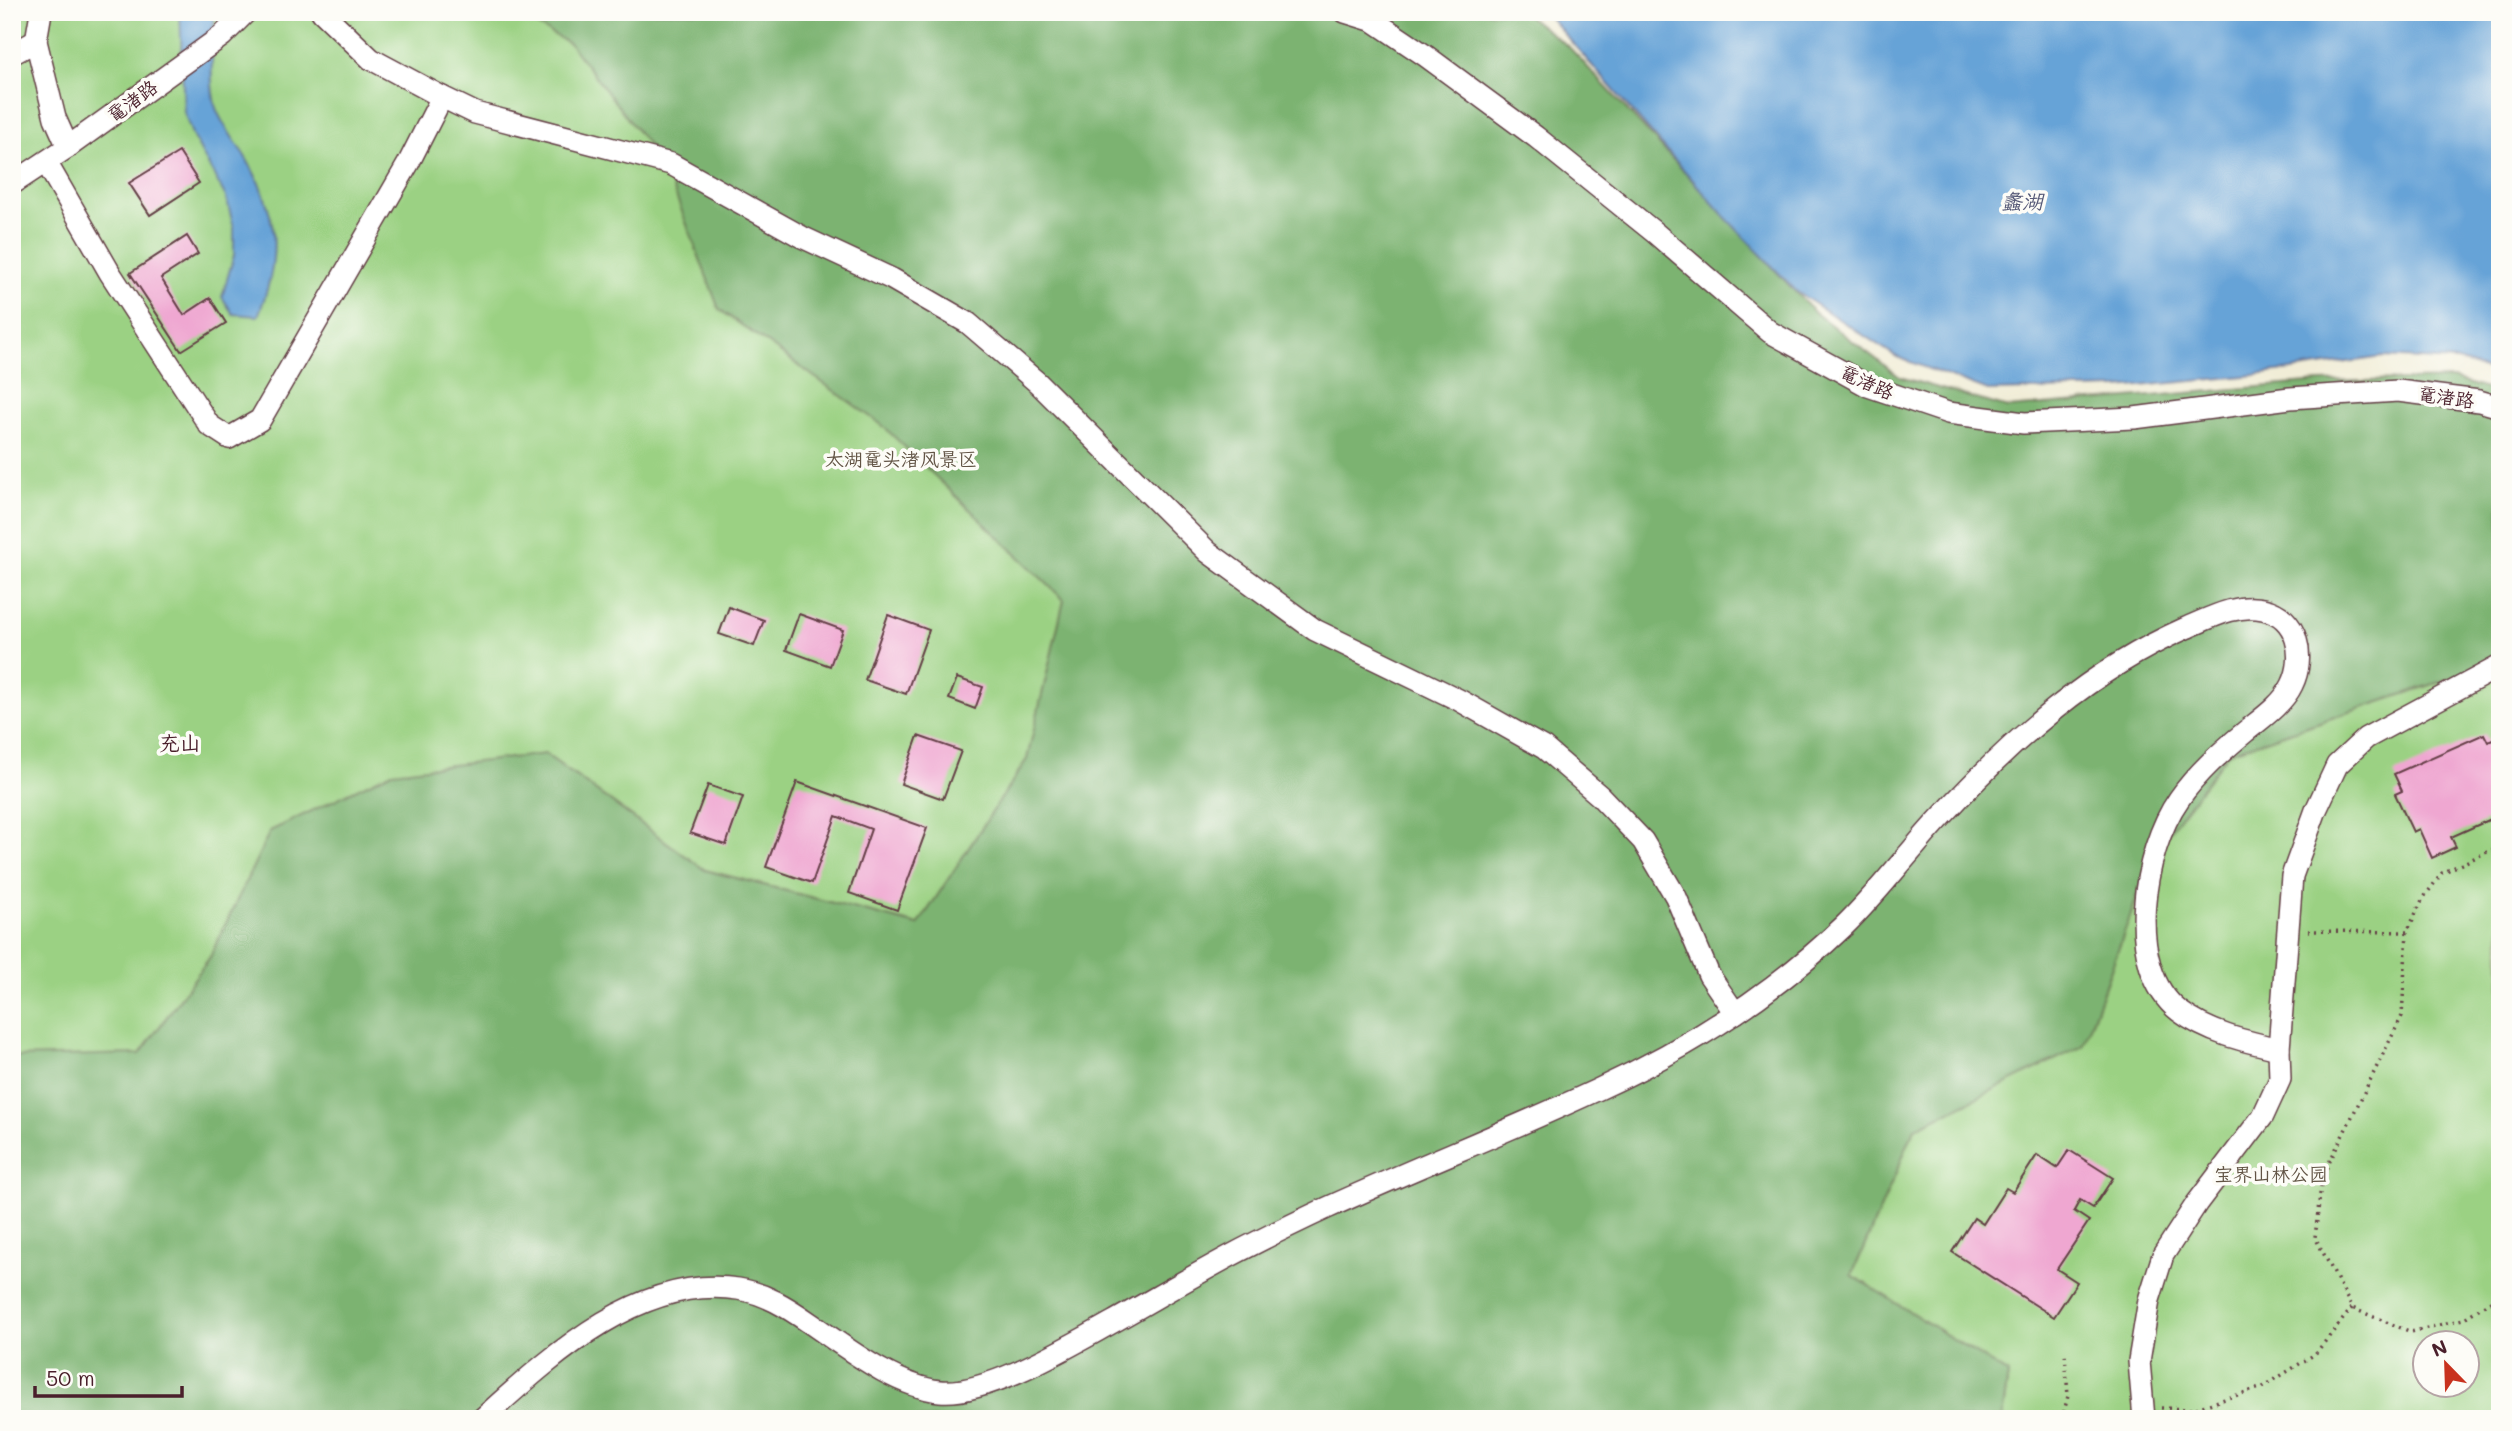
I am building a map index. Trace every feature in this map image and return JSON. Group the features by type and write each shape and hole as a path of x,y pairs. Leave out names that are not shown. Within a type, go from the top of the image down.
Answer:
{"street":[{"path":"41,12 36,41 54,118 68,147"},
{"name":"鼋渚路","path":"12,184 222,36 246,12"},
{"path":"323,12 371,59 475,113 671,164 802,237 892,279 968,323 1038,383 1208,552 1315,630 1459,700 1544,748 1600,796 1643,841 1676,897 1709,975 1735,1013"},
{"name":"鼋渚路","path":"1345,12 1374,21 1536,137 1654,232 1770,332 1868,386 1948,413 2024,423 2134,418 2290,398 2398,391 2479,401 2500,407"},
{"path":"12,54 36,41"},
{"path":"46,162 110,273 209,425 229,438 260,419 408,164 442,97"},
{"path":"482,1419 537,1370 594,1328 642,1302 699,1286 743,1289 780,1302 872,1365 905,1381 942,1392 988,1384 1057,1353 1237,1252 1326,1208 1602,1088 1680,1048 1762,995 1845,925 1964,793 2029,729 2091,680 2159,640 2223,612 2261,608 2276,614 2291,627 2299,643 2298,666 2291,689 2272,709 2210,762 2176,802 2152,853 2143,942 2153,973 2173,1006 2206,1027 2244,1041 2279,1049"},
{"path":"2143,1413 2139,1361 2150,1300 2163,1255 2197,1203 2263,1116 2280,1079 2279,1049 2292,876 2316,810 2337,765 2366,738 2500,666"}],"path":[{"path":"2500,846 2442,873 2422,900 2407,932 2402,1016 2322,1177 2315,1237 2352,1308 2411,1332 2463,1319 2500,1295"},
{"path":"2287,931 2407,932"},
{"path":"2143,1413 2193,1409 2263,1387 2315,1354 2352,1308"},
{"path":"2062,1419 2068,1396 2065,1353"}],"green space":[{"name":"太湖鼋头渚风景区","path":"12,12 1287,12 1535,143 918,925 705,870 545,754 271,831 210,957 140,1054 12,1419"},
{"path":"514,12 1523,12 1570,48 1814,312 1900,377 2008,408 2320,382 2453,379 2500,393 2500,662 2229,752 2154,851 2083,1046 1915,1128 1852,1275 2008,1374 2002,1419 12,1419 12,1057 140,1054 210,957 270,831 392,772 545,754 705,870 918,925 1027,759 1064,600 882,425 719,309 665,167 570,44"},
{"name":"宝界山林公园","path":"2500,662 2500,1419 2002,1419 2008,1374 1852,1275 1915,1127 2083,1046 2154,851 2229,752"}],"water":[{"path":"180,12 214,12 212,72 216,108 257,179 271,217 271,274 258,316 233,314 222,297 234,255 234,228 226,197 193,137 184,112"},
{"name":"蠡湖","path":"1545,12 2500,12 2500,374 2457,361 2383,357 2256,375 2118,388 1988,391 1897,357 1797,292 1725,217"}],"building":[{"path":"179,152 199,183 150,215 129,183"},
{"path":"187,236 198,254 161,278 184,315 210,298 226,323 181,351 130,273"},
{"path":"729,607 764,620 754,646 719,634"},
{"path":"799,614 843,630 830,666 786,650"},
{"path":"888,615 929,630 906,694 865,680"},
{"path":"957,678 983,687 975,709 949,699"},
{"path":"2484,734 2488,742 2500,737 2500,815 2451,837 2456,847 2432,858 2419,829 2413,832 2395,794 2402,791 2394,774"},
{"path":"918,736 961,751 943,799 901,784"},
{"path":"797,782 927,828 897,910 849,893 871,829 836,816 812,883 766,867"},
{"path":"708,785 743,797 726,845 690,833"},
{"path":"2069,1150 2113,1178 2093,1208 2080,1200 2074,1211 2089,1221 2057,1269 2077,1282 2054,1317 1952,1252 1974,1218 1983,1224 2006,1188 2013,1192 2037,1155 2057,1168"}],"district":[{"name":"充山","path":"180,744"}]}
